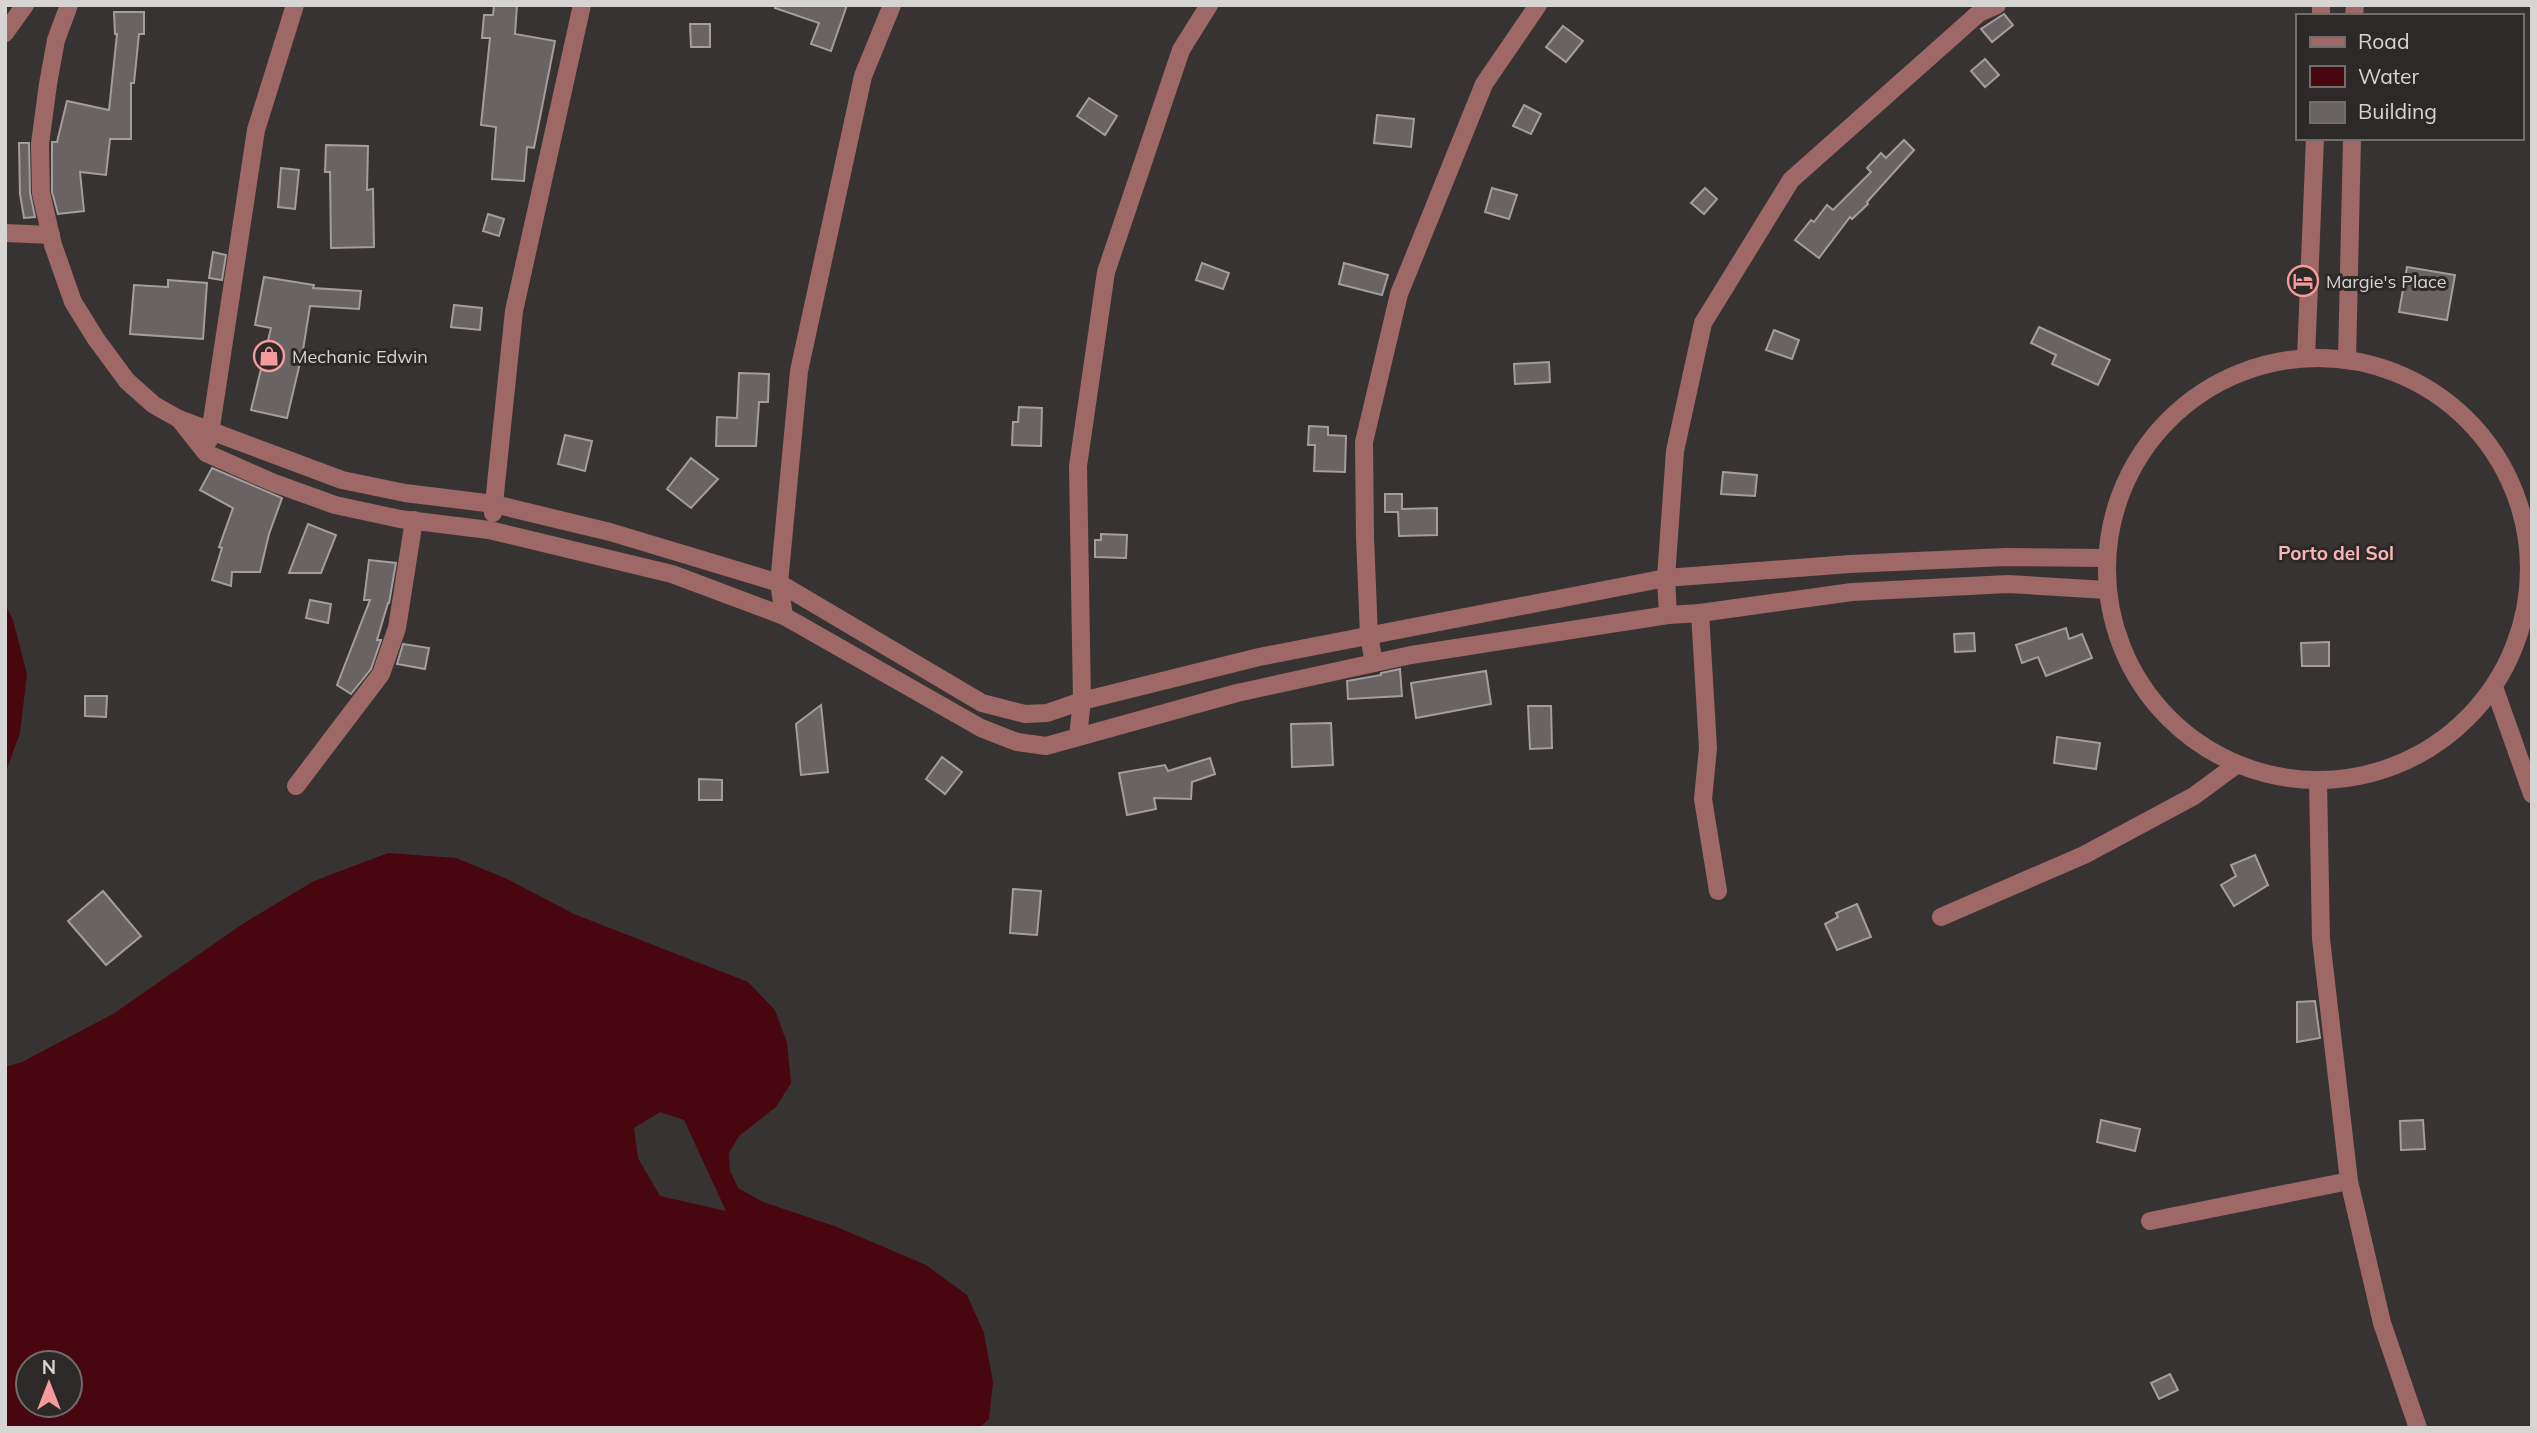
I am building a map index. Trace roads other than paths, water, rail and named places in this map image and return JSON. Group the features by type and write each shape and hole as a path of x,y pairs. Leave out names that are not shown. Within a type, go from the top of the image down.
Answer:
{"street":[{"path":"5,33 25,5"},
{"path":"69,5 56,40 40,144 41,193 51,235 73,302 127,381 154,405 179,419 342,480 405,493 494,504 676,551 779,583 982,703 1025,714 1047,713 1082,701 1259,657 1666,578 1850,564 2005,557 2105,558"},
{"path":"206,453 212,430 256,130 295,5"},
{"path":"489,530 514,311 582,5"},
{"path":"784,615 779,583 799,371 863,76 892,5"},
{"path":"1078,736 1082,701 1078,466 1106,272 1181,50 1209,5"},
{"path":"1374,663 1369,636 1364,442 1399,294 1484,84 1538,5"},
{"path":"1668,615 1666,578 1675,451 1703,324 1791,180 1979,13 1997,5"},
{"path":"2306,358 2315,140"},
{"path":"2347,360 2352,140"},
{"path":"5,233 51,235"},
{"path":"2306,358 2347,360 2406,378 2459,411 2498,458 2523,514 2531,575 2529,609 2514,650 2494,687 2447,738 2386,770 2318,781 2236,765 2172,724 2126,663 2106,590 2105,558 2117,498 2147,443 2190,400 2245,371 2306,358"},
{"path":"179,419 206,453 274,483 335,505 414,520 489,530 672,575 784,615 981,728 1017,742 1046,746 1237,693 1374,663 1668,615 1852,592 2008,584 2106,590"},
{"path":"296,786 381,674 397,628 414,520"},
{"path":"1700,613 1708,748 1703,799 1718,891"},
{"path":"2494,687 2532,794"},
{"path":"1941,917 2084,855 2194,796 2236,765"},
{"path":"2318,781 2322,939 2349,1181 2382,1324 2418,1428"},
{"path":"2150,1221 2349,1181"}],"water":[{"path":"5,604 13,620 27,674 20,733 5,774"},
{"path":"388,853 456,858 505,878 574,914 748,982 775,1010 787,1043 791,1083 776,1107 739,1136 729,1153 730,1171 738,1188 763,1202 837,1227 926,1265 967,1295 984,1333 993,1382 989,1419 979,1428 5,1428 5,1067 22,1062 113,1014 244,923 314,881","holes":["660,1112 684,1120 726,1211 660,1196 638,1158 634,1128"]}],"place":[{"name":"Margie's Place","path":"2303,281"},
{"name":"Mechanic Edwin","path":"269,356"}],"district":[{"name":"Porto del Sol","path":"2336,553"}]}
